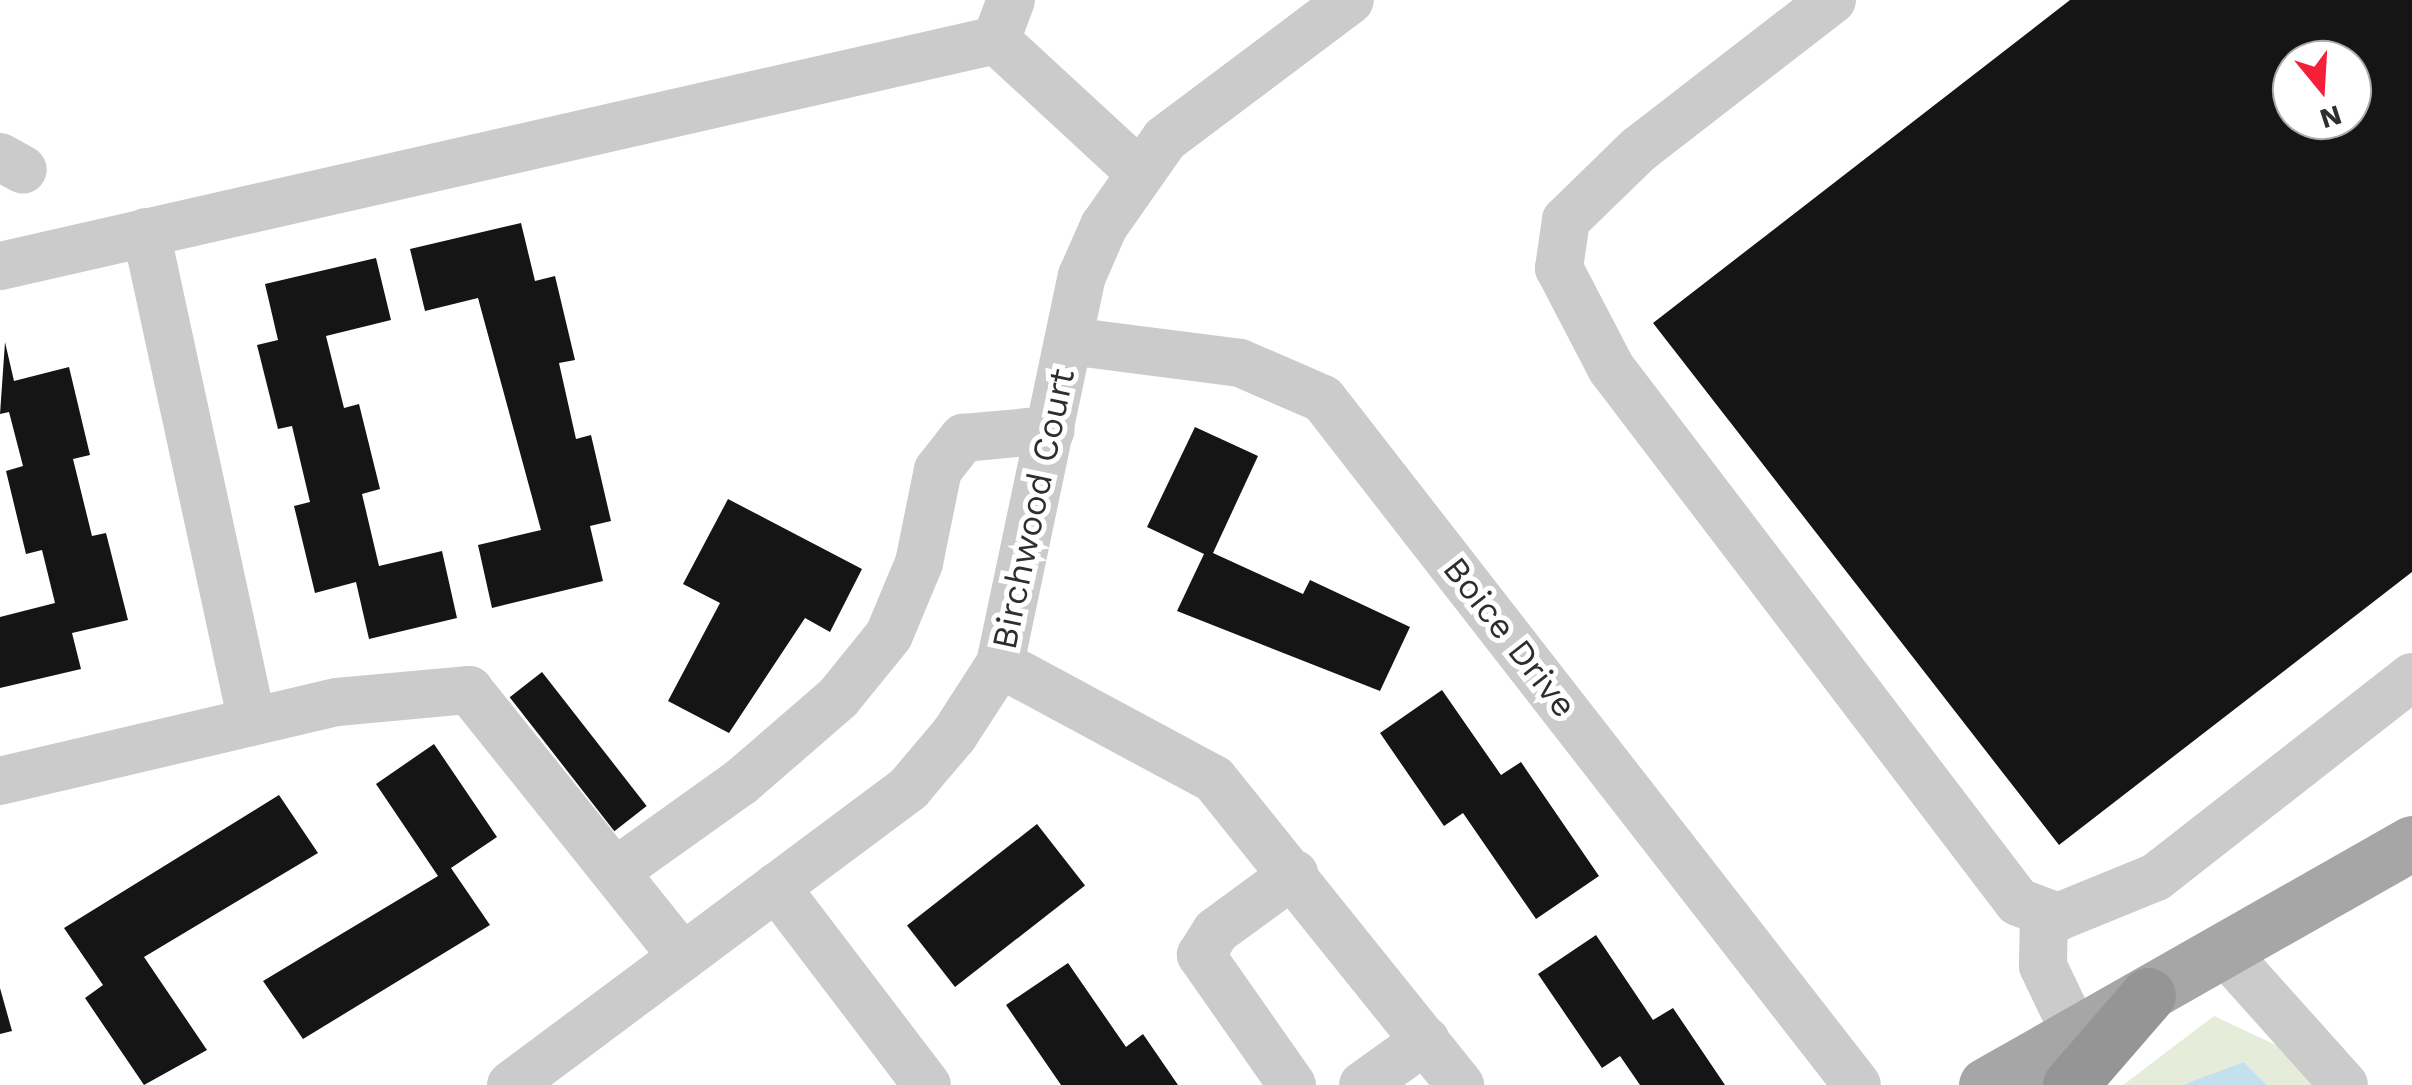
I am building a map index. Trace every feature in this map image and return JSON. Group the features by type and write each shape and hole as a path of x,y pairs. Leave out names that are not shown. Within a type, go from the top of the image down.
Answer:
{"highway":[{"path":"2070,1085 2148,996"}],"main road":[{"path":"1986,1085 2074,1031 2148,996 2224,950 2406,857"},
{"path":"2031,1085 2148,996"}],"street":[{"name":"Birchwood Court","path":"510,1085 910,788 1000,664 1082,276 1140,172 1165,140 1350,0"},
{"path":"1832,0 1639,149 1566,220 1558,268 1635,400 2018,902 2044,912 2092,909 2156,877 2412,677"},
{"path":"0,266 1004,20 1140,172"},
{"path":"146,232 252,722"},
{"name":"Boice Drive","path":"1068,341 1240,363 1323,399 1857,1085"},
{"path":"616,871 741,782 838,698 889,635 920,564 938,470 963,438 1051,430"},
{"path":"1000,664 1214,778 1460,1085"},
{"path":"0,780 337,702 469,690 683,956"},
{"path":"1292,1085 1200,955 1216,930 1294,874"},
{"path":"776,887 927,1085"},
{"path":"2044,912 2043,966 2074,1031"},
{"path":"2224,950 2344,1085"},
{"path":"1363,1085 1426,1040"}],"green space":[{"path":"2214,1016 2299,1056 2322,1085 2267,1085 2244,1062 2185,1085 2123,1085"}],"water":[{"path":"2244,1062 2267,1085 2185,1085 2195,1080"}],"building":[{"path":"2070,0 2412,0 2412,572 2059,845 1653,323"},
{"path":"521,223 535,281 555,276 575,360 559,363 576,439 591,435 611,521 590,526 603,581 492,608 478,545 541,530 478,298 425,311 410,249"},
{"path":"376,258 391,320 326,336 344,408 359,404 380,489 362,494 379,566 442,551 457,618 369,639 356,582 315,593 294,506 310,502 292,426 278,429 257,345 278,340 265,284"},
{"path":"5,342 14,381 69,367 90,455 73,459 92,536 106,533 128,620 72,633 81,669 0,688 0,617 55,603 42,550 26,554 6,471 23,466 9,412 0,414"},
{"path":"1195,427 1258,456 1213,553 1303,594 1310,580 1410,627 1380,691 1177,611 1204,554 1147,527"},
{"path":"728,499 862,569 830,632 805,618 729,733 668,701 720,603 683,584"},
{"path":"542,672 647,806 614,831 510,697"},
{"path":"1442,690 1501,775 1521,762 1599,876 1536,919 1463,813 1444,826 1380,733"},
{"path":"434,744 497,837 451,868 490,925 303,1039 263,981 438,876 376,784"},
{"path":"279,795 318,853 144,957 207,1050 144,1085 85,998 103,985 64,928"},
{"path":"1037,824 1085,885 955,987 907,926"},
{"path":"1596,935 1653,1020 1673,1008 1725,1085 1640,1085 1620,1056 1602,1068 1538,974"},
{"path":"1068,963 1126,1047 1143,1034 1178,1085 1061,1085 1006,1005"},
{"path":"0,988 12,1031 0,1034"}]}
